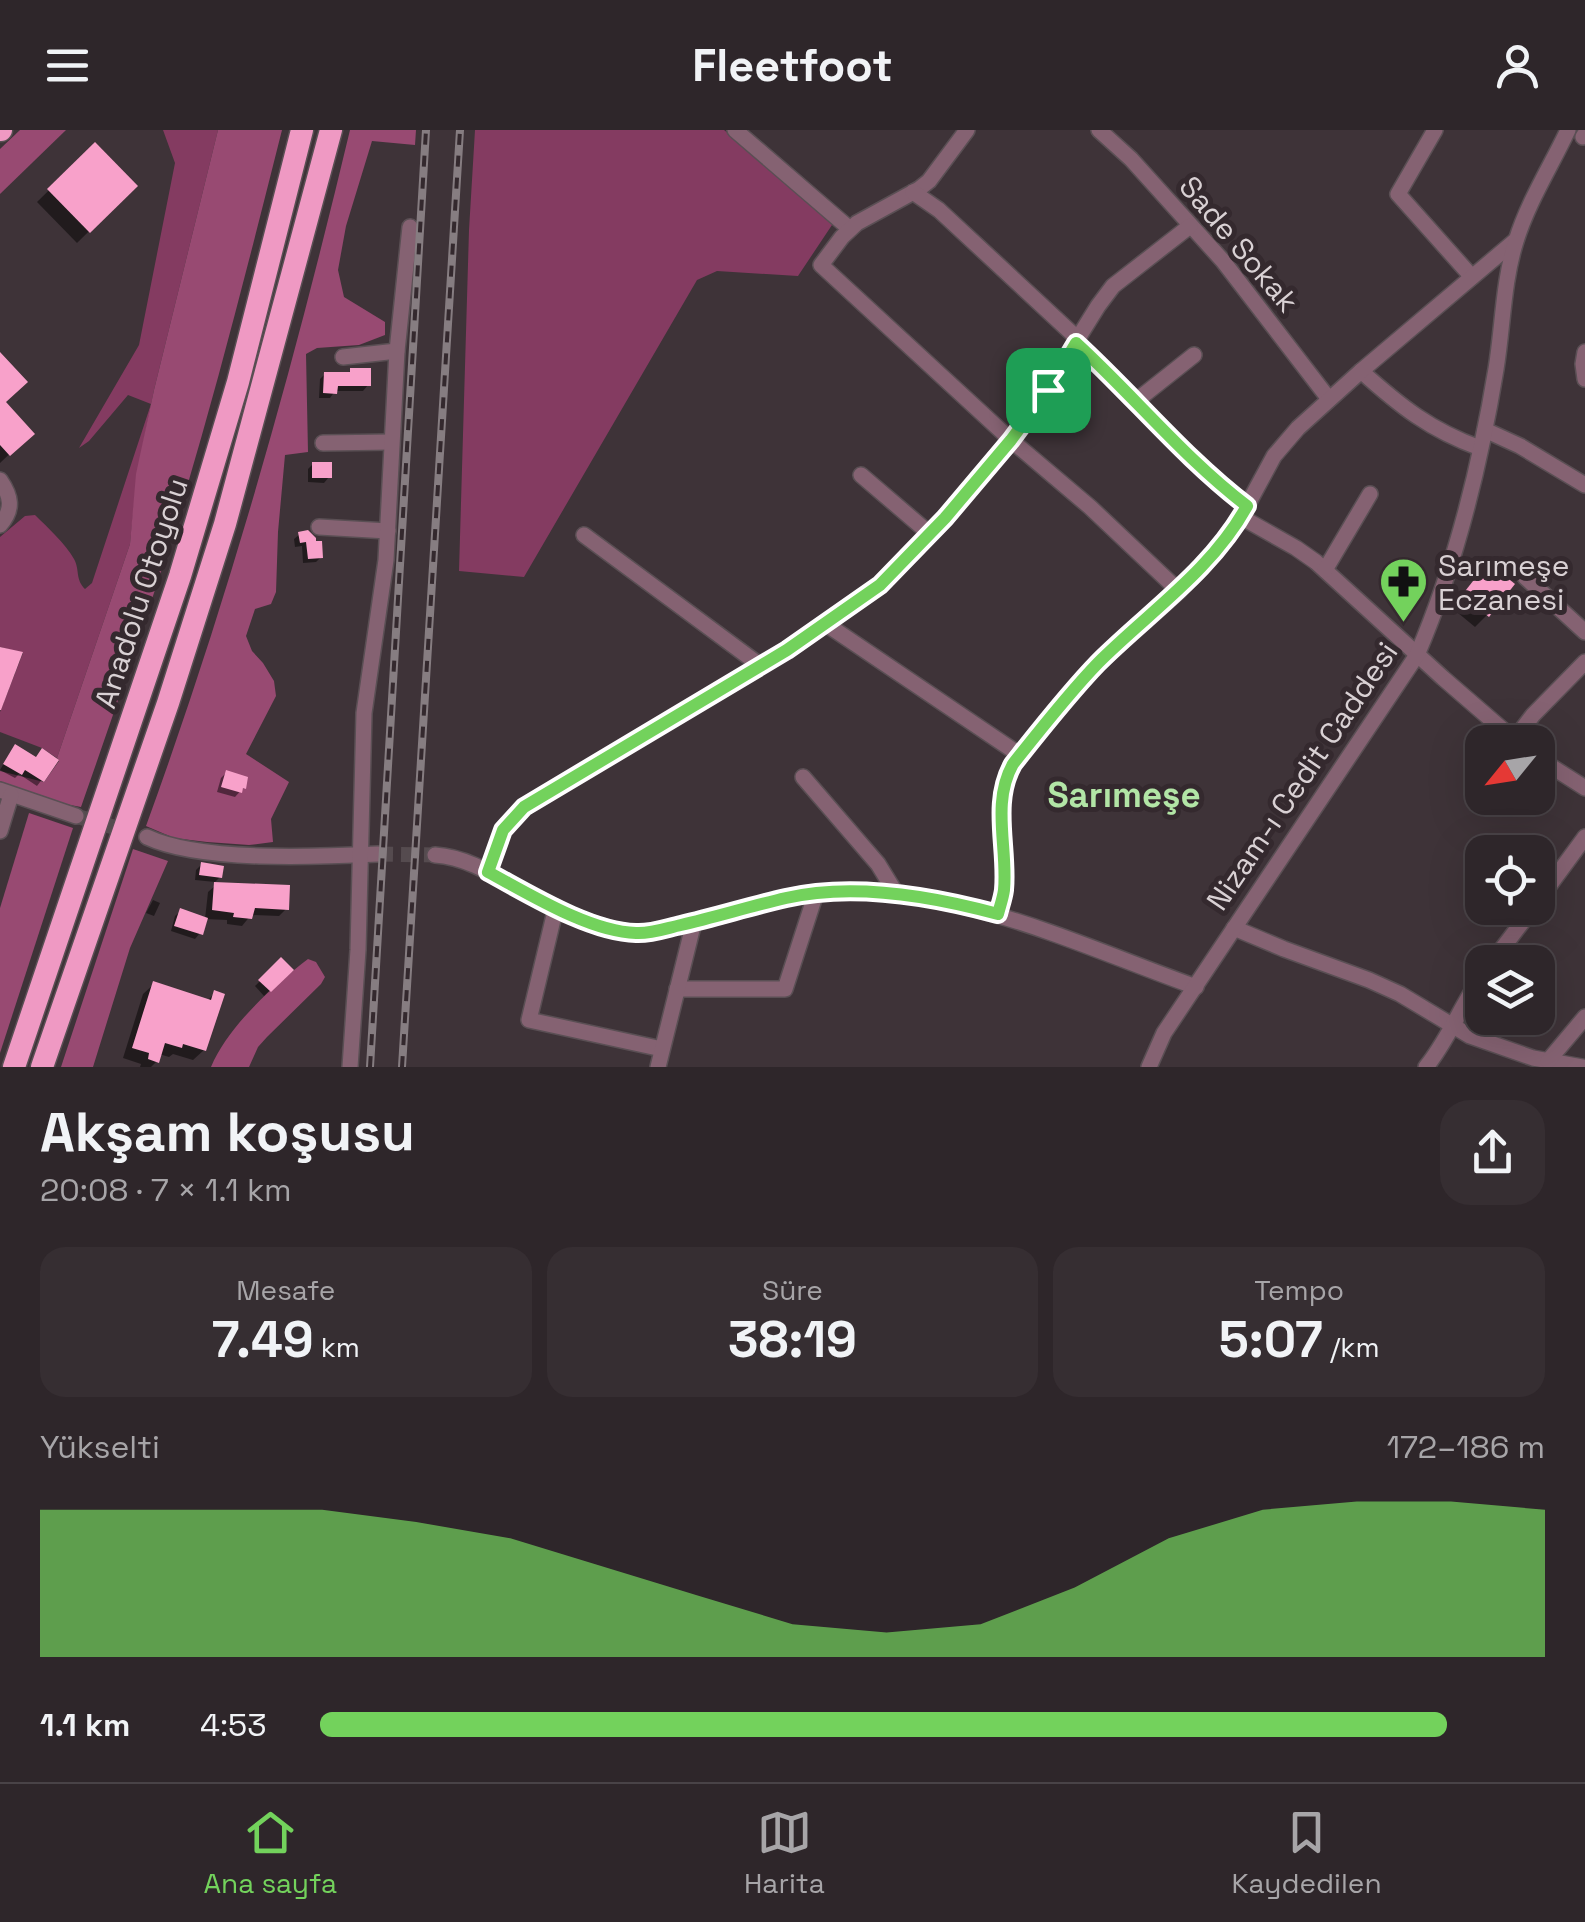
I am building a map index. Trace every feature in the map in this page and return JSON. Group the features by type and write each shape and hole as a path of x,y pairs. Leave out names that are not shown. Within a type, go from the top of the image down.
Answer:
{"highway":[{"name":"Anadolu Otoyolu","path":"14,1067 180,576 238,382 302,130"},
{"name":"Anadolu Otoyolu","path":"42,1067 168,704 225,524 331,130"}],"street":[{"path":"734,130 850,229"},
{"path":"967,130 929,181 850,229 821,265 1179,590"},
{"name":"Sade Sokak","path":"1100,130 1223,262 1329,398"},
{"path":"1435,130 1398,194 1472,277"},
{"name":"Nizam-ı Cedit Caddesi","path":"1148,1067 1164,1033 1417,655 1441,596 1485,430 1516,240 1578,134"},
{"path":"913,192 939,210 1077,341 1244,512 1325,570 1498,725"},
{"path":"488,872 503,830 524,807 761,666 880,585 1011,440 1114,286 1190,226"},
{"path":"350,1067 358,950 364,712 386,560 397,351 410,227"},
{"path":"998,914 1004,892 1002,797 1007,773 1020,755 1097,664 1179,590 1216,550 1244,512 1274,456 1329,398 1516,240"},
{"path":"343,357 397,351"},
{"path":"1585,352 1585,379"},
{"path":"1136,400 1194,355"},
{"path":"1361,370 1409,413 1480,448"},
{"path":"1485,430 1585,485"},
{"path":"323,443 391,442"},
{"path":"862,475 930,534"},
{"path":"0,480 10,504 9,514 0,525"},
{"path":"1325,570 1370,494"},
{"path":"319,527 388,532"},
{"path":"584,535 761,666"},
{"path":"1525,577 1585,632"},
{"path":"826,624 1020,755"},
{"path":"1527,725 1585,662"},
{"path":"1555,769 1585,788"},
{"path":"803,778 878,864 896,896"},
{"path":"0,831 6,793 76,816"},
{"path":"147,837 166,846 236,854 378,854"},
{"path":"1555,878 1585,837"},
{"path":"435,855 456,857 594,924 636,933 788,898 856,892 954,904 998,914 1196,988"},
{"path":"677,989 785,989 816,893"},
{"path":"556,907 529,1020 662,1049"},
{"path":"658,1067 694,922"},
{"path":"1505,945 1520,925"},
{"path":"1234,928 1400,994 1470,1036 1548,1062 1582,1067"},
{"path":"1426,1067 1444,1044 1465,1002"},
{"path":"1548,1062 1585,1017"}],"shaded area":[{"path":"20,130 66,130 0,194 0,149"},
{"path":"163,130 218,130 154,390 137,474 130,544 57,758 0,732 0,712 23,653 0,647 0,537 25,516 35,515 70,553 85,589 92,583 151,404 128,395 79,448 139,345 175,163"},
{"path":"218,130 282,130 184,497 81,807 43,800 0,781 0,771 44,782 59,761 130,544 136,474"},
{"path":"350,130 416,130 415,145 372,141 346,226 338,270 344,297 385,322 385,335 359,345 317,348 306,354 308,452 285,455 276,592 271,604 255,609 246,636 274,681 276,696 246,754 289,782 271,819 273,842 249,845 174,838 146,826 205,654 258,481"},
{"path":"475,130 724,130 834,222 798,276 717,271 697,280 524,577 459,571"},
{"path":"29,813 73,828 0,1053 0,908"},
{"path":"133,849 168,861 130,948 93,1067 61,1067"},
{"path":"308,959 316,962 325,977 258,1047 249,1067 211,1067 240,1021"}],"building":[{"path":"95,142 138,186 90,233 47,189"},
{"path":"0,352 28,382 6,402 35,434 10,456 0,445"},
{"path":"350,368 371,368 371,386 338,386 337,394 323,393 324,372 350,372"},
{"path":"312,462 332,462 332,478 312,478"},
{"path":"308,530 316,541 322,541 323,558 308,559 306,542 300,543 298,532"},
{"path":"1488,562 1515,584 1489,617 1462,595"},
{"path":"0,647 23,652 1,710 0,710"},
{"path":"15,744 36,757 42,748 59,760 44,782 25,770 22,775 3,764"},
{"path":"226,770 248,777 242,793 221,787"},
{"path":"201,862 224,866 222,878 199,875"},
{"path":"214,882 290,885 289,910 255,908 252,919 212,910"},
{"path":"180,908 208,918 203,935 174,926"},
{"path":"281,957 294,970 271,992 258,980"},
{"path":"153,981 211,1000 214,990 225,994 206,1051 165,1043 159,1063 148,1059 149,1053 132,1048"}],"tunnel":[{"path":"76,816 147,837"},
{"path":"378,854 435,855"}],"railway":[{"path":"370,1067 426,130"},
{"path":"402,1067 460,130"}],"place":[{"name":"Sarımeşe Eczanesi","path":"1403,624"}],"district":[{"name":"Sarımeşe","path":"1124,795"}],"route":[{"path":"1076,343 1218,484 1247,506 1199,569 1097,664 1007,773 1001,813 1004,892 998,914 900,896 825,892 648,932 622,932 529,895 488,872 503,830 524,807 787,650 880,585 945,518 1048,390 1076,343"}]}
